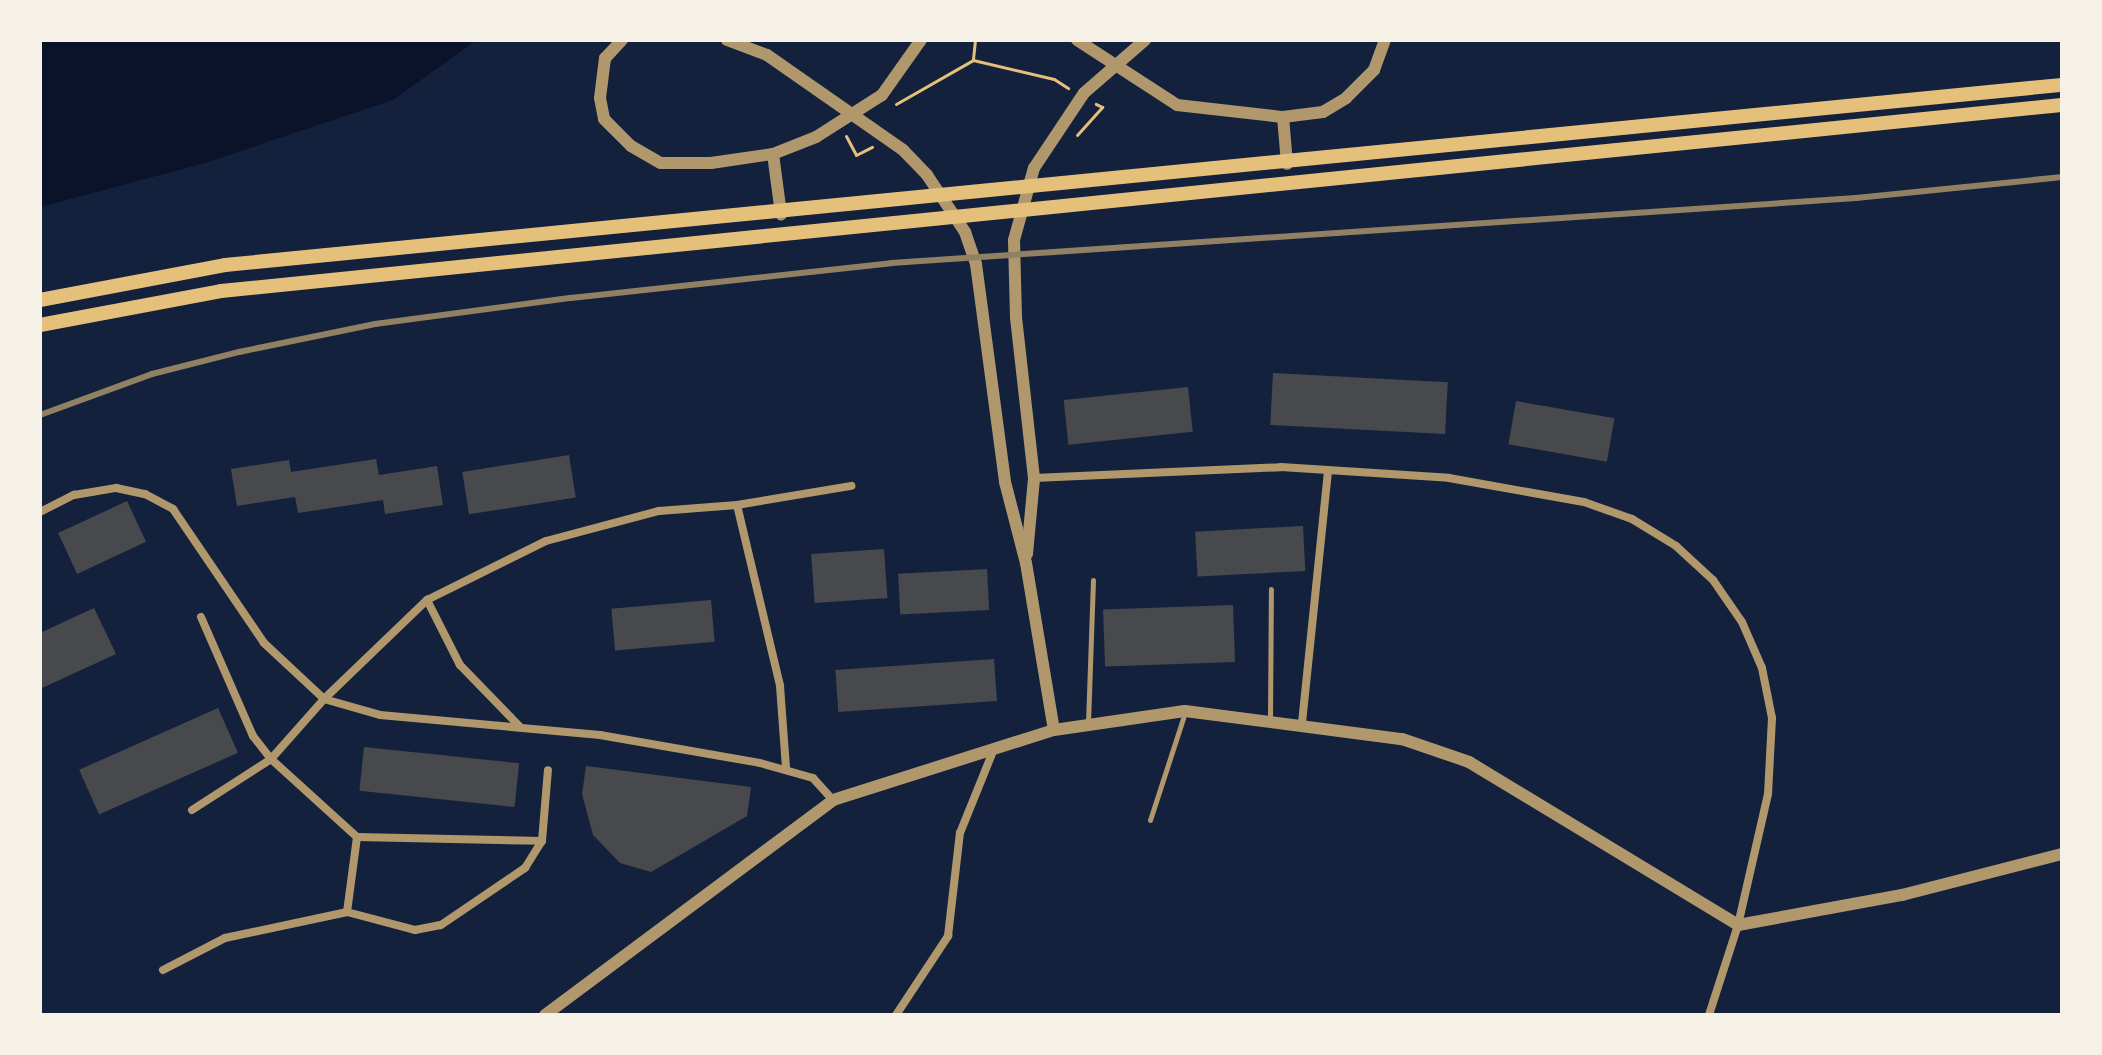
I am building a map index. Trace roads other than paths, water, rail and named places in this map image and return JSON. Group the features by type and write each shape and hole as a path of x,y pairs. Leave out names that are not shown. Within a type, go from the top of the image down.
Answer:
{"main road":[{"path":"40,300 225,265 781,214 2062,85"},
{"path":"40,325 221,291 2062,105"}],"street":[{"path":"622,40 605,58 600,98 604,119 631,146 661,163 711,163 773,154 816,137 882,95 921,40"},
{"path":"727,40 767,55 887,139 927,175 965,232 976,264 988,332 1005,482 1026,563 1054,730"},
{"path":"1077,40 1177,105 1283,117 1323,112 1346,98 1374,70 1385,40"},
{"path":"1026,563 1034,478 1016,317 1014,240 1034,168 1084,93 1145,40"},
{"path":"1283,117 1287,164"},
{"path":"773,154 781,214"},
{"path":"1034,478 1281,467 1449,478 1584,502 1654,531 1713,580 1753,645 1772,718 1770,781 1738,925 1709,1015"},
{"path":"1302,723 1328,470"},
{"path":"192,810 271,759 324,699 427,600 546,541 659,511 737,505 851,486"},
{"path":"40,512 87,491 116,488 145,494 173,509 264,643 324,699 380,715 600,735 786,768 813,778 833,800"},
{"path":"737,505 780,686 786,768"},
{"path":"427,600 460,665 522,728"},
{"path":"201,617 253,736 271,759 357,837 542,841"},
{"path":"545,1015 833,800 1054,730 1185,711 1302,723 1402,739 1469,762 1738,925 1902,895 2062,854"},
{"path":"896,1015 948,936 960,833 994,749"},
{"path":"163,970 225,938 347,912 415,930 441,925 525,868 542,841 548,770"},
{"path":"347,912 357,837"}],"lane":[{"path":"1088,724 1093,580"},
{"path":"1270,720 1271,589"},
{"path":"1150,820 1185,711"}],"water":[{"path":"40,40 477,40 393,100 205,163 40,207"}],"railway":[{"path":"40,415 152,374 239,352 375,324 571,298 891,263 1856,198 2062,177"}]}
